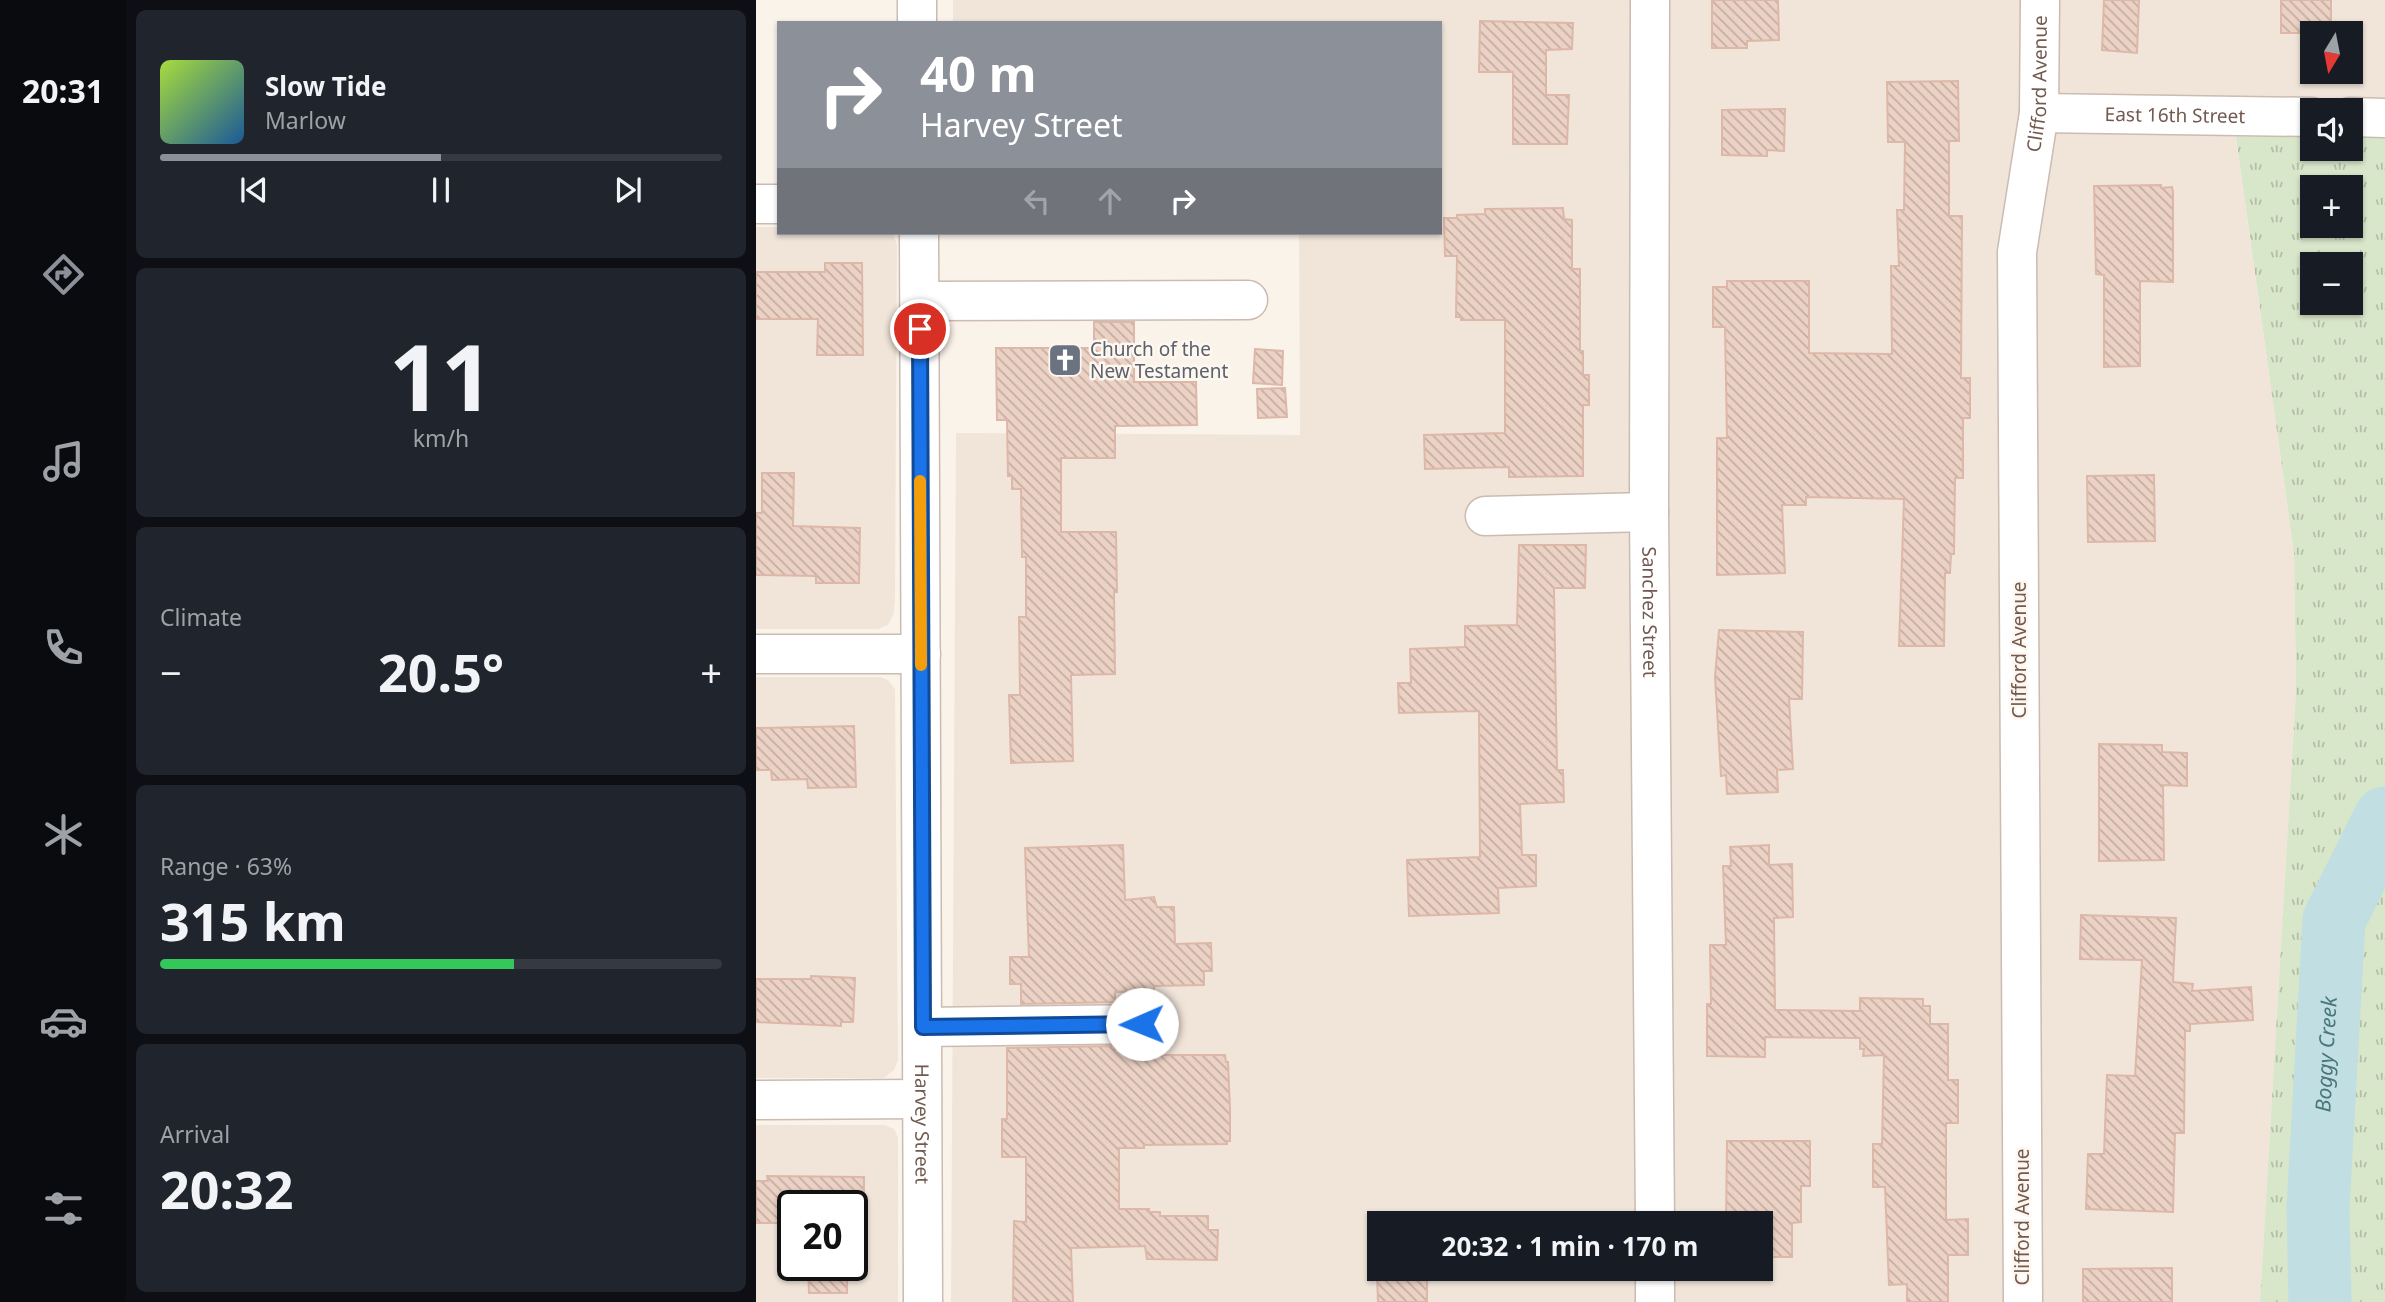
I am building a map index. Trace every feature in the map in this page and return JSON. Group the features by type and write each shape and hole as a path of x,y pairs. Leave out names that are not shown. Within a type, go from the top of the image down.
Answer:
{"street":[{"path":"917,0 917,21"},
{"name":"Sanchez Street","path":"1650,0 1649,512 1655,1211"},
{"name":"Clifford Avenue","path":"2023,1302 2017,252 2039,113 2040,0"},
{"name":"East 16th Street","path":"2039,113 2300,117"},
{"path":"2363,117 2385,118"},
{"path":"756,204 777,204"},
{"name":"Harvey Street","path":"919,235 923,1302"},
{"path":"919,302 1248,300"},
{"path":"1485,516 1649,512"},
{"path":"756,654 921,654"},
{"path":"923,1027 1142,1024"},
{"path":"756,1100 922,1100"},
{"path":"1655,1281 1655,1302"}],"shaded area":[{"path":"953,0 2385,0 2385,137 2363,137 2363,98 2300,98 2300,137 2236,138 2294,553 2296,690 2260,1302 951,1302 956,433 1300,435 1299,235 1442,235 1442,21 953,21"},
{"path":"756,227 777,227 777,235 893,235 897,244 894,613 888,625 878,629 756,629"},
{"path":"756,677 880,677 888,680 895,689 898,1060 894,1070 884,1078 756,1078"},
{"path":"756,1125 885,1125 894,1129 898,1138 898,1302 756,1302"}],"green space":[{"path":"2236,137 2300,137 2300,161 2363,161 2363,137 2385,137 2385,1302 2260,1302 2296,690 2294,553"}],"building":[{"path":"1712,0 1778,0 1779,40 1747,41 1747,48 1712,48"},
{"path":"2104,0 2139,0 2137,53 2102,50"},
{"path":"2281,0 2331,0 2331,21 2300,21 2300,33 2281,33"},
{"path":"1480,21 1573,23 1572,49 1546,50 1546,95 1569,95 1567,144 1513,144 1513,72 1479,72"},
{"path":"1958,81 1959,141 1949,141 1949,216 1962,216 1961,378 1970,378 1970,418 1963,418 1963,478 1955,478 1954,554 1951,554 1950,573 1945,573 1944,646 1899,646 1904,499 1806,497 1806,505 1782,505 1785,573 1717,575 1717,438 1727,438 1725,327 1713,327 1713,287 1727,287 1727,281 1809,281 1809,353 1892,354 1891,266 1899,266 1897,210 1904,210 1905,142 1888,142 1887,82"},
{"path":"1785,109 1784,151 1767,150 1767,156 1722,155 1722,110"},
{"path":"2161,185 2161,188 2172,187 2173,192 2173,282 2140,281 2140,366 2104,367 2104,275 2096,274 2094,186"},
{"path":"1563,208 1564,219 1572,220 1572,269 1580,269 1580,351 1583,351 1583,375 1589,375 1589,405 1583,405 1583,476 1509,477 1509,467 1425,469 1424,435 1505,433 1505,320 1461,320 1461,317 1456,317 1457,256 1445,256 1444,218 1485,214 1485,209"},
{"path":"825,263 862,263 863,355 817,355 818,319 756,319 756,272 825,272"},
{"path":"1094,322 1134,322 1134,382 1196,382 1197,425 1115,426 1115,458 1061,458 1061,532 1116,532 1115,674 1071,675 1073,761 1011,763 1009,695 1020,695 1019,617 1026,617 1026,557 1022,557 1021,489 1012,489 1012,476 1008,476 1007,420 997,420 996,348 1094,348"},
{"path":"1255,349 1283,351 1282,385 1253,383"},
{"path":"1285,388 1287,417 1258,418 1257,389"},
{"path":"762,473 794,473 793,526 860,528 859,583 816,583 816,576 756,575 756,513 762,513"},
{"path":"2154,475 2155,541 2088,542 2087,476"},
{"path":"1519,545 1586,545 1585,588 1554,588 1557,770 1563,770 1564,802 1520,804 1522,855 1536,855 1536,886 1498,888 1499,913 1409,916 1407,860 1480,857 1479,711 1399,713 1398,683 1411,683 1410,649 1465,647 1465,626 1517,625"},
{"path":"1719,630 1803,632 1802,699 1789,699 1793,769 1777,770 1778,792 1727,794 1726,775 1721,776 1715,677"},
{"path":"854,726 856,787 808,788 807,779 772,780 771,770 756,770 756,728"},
{"path":"2099,744 2162,745 2162,752 2187,753 2187,786 2163,785 2164,860 2099,861"},
{"path":"1123,845 1125,900 1154,897 1157,907 1174,907 1175,944 1211,943 1212,971 1204,971 1204,985 1154,986 1154,991 1115,992 1115,1002 1021,1004 1021,984 1010,984 1010,957 1029,957 1025,848"},
{"path":"1769,845 1769,865 1792,864 1793,917 1774,918 1775,1010 1860,1011 1860,998 1923,999 1923,1006 1930,1006 1930,1024 1948,1024 1948,1080 1958,1080 1958,1123 1946,1123 1946,1220 1968,1219 1968,1255 1948,1255 1948,1302 1907,1302 1907,1284 1889,1285 1885,1187 1873,1187 1873,1144 1882,1144 1884,1055 1863,1056 1864,1049 1860,1049 1860,1038 1765,1037 1765,1057 1707,1056 1707,1004 1711,1004 1710,945 1726,945 1723,866 1731,866 1730,847"},
{"path":"2081,915 2176,918 2173,982 2193,984 2192,991 2251,987 2253,1020 2190,1024 2190,1031 2185,1031 2184,1133 2175,1133 2173,1212 2086,1209 2088,1154 2104,1154 2107,1075 2135,1076 2142,960 2080,959"},
{"path":"811,976 855,978 853,1022 841,1022 841,1026 756,1022 756,979 811,979"},
{"path":"1115,1046 1115,1049 1146,1049 1146,1055 1225,1055 1228,1062 1230,1109 1230,1141 1227,1141 1227,1144 1119,1148 1119,1209 1149,1209 1149,1212 1160,1212 1160,1216 1208,1216 1208,1230 1218,1230 1217,1260 1147,1259 1145,1246 1071,1248 1073,1302 1013,1302 1014,1221 1026,1222 1026,1157 1002,1157 1002,1119 1007,1119 1007,1048"},
{"path":"1727,1141 1810,1141 1810,1186 1801,1186 1801,1222 1792,1223 1792,1257 1773,1257 1773,1211 1726,1211"},
{"path":"767,1176 864,1177 864,1190 777,1190 777,1223 756,1223 756,1181 768,1181"},
{"path":"2172,1268 2172,1302 2083,1302 2083,1269"},
{"path":"809,1281 847,1281 847,1293 809,1293"},
{"path":"1377,1281 1427,1281 1427,1302 1378,1302"}],"waterway":[{"name":"Boggy Creek","path":"2320,1302 2318,1208 2334,920 2385,818"}],"slow traffic":[{"path":"920,481 921,665"}],"place":[{"name":"Church of the New Testament","path":"1065,360"}],"route":[{"path":"920,329 923,1027 1142,1024"}]}
